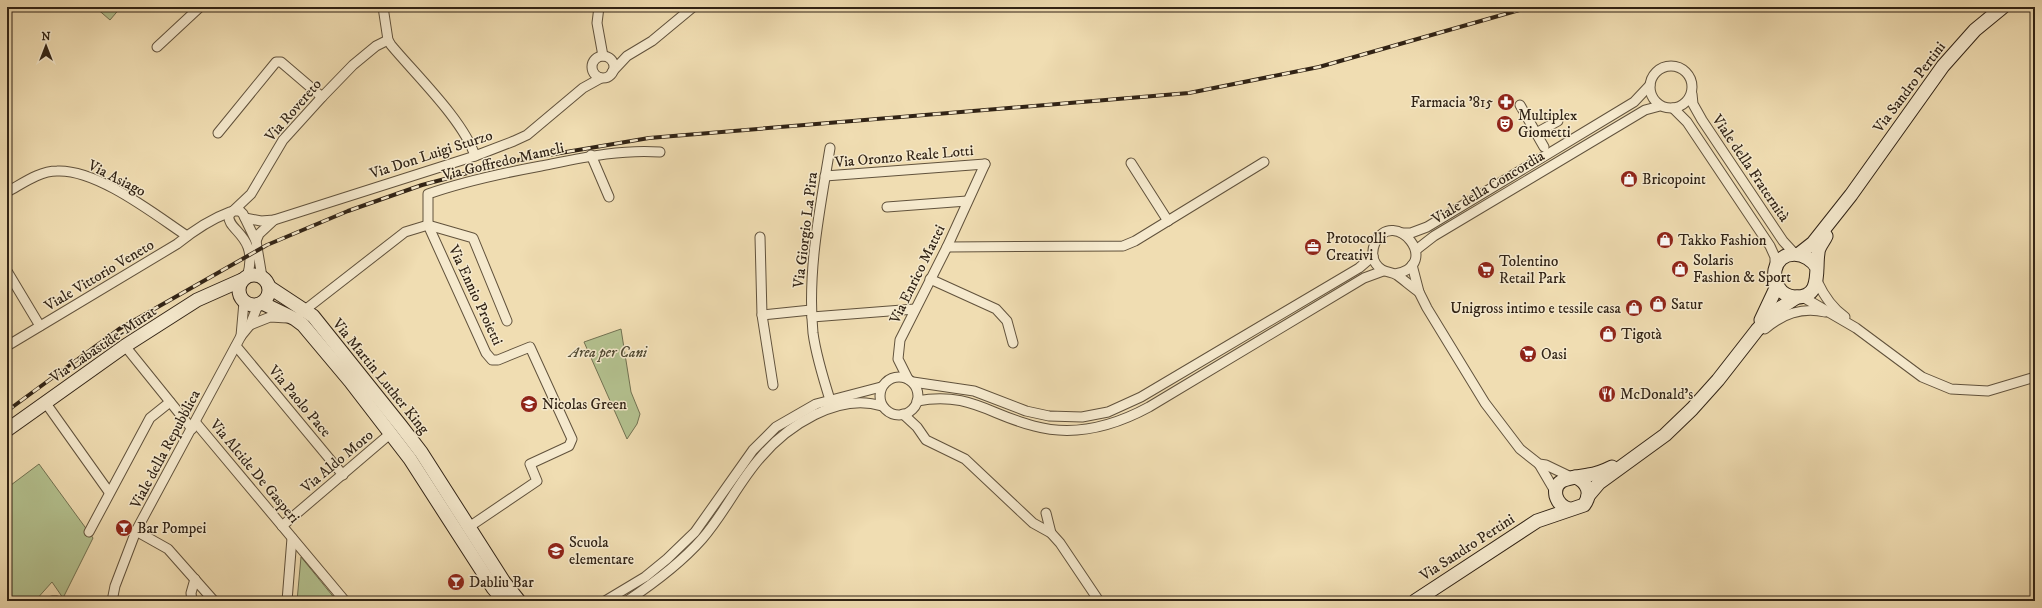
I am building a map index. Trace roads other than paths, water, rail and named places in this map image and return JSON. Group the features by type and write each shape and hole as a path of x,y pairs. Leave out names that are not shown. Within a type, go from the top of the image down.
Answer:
{"main road":[{"name":"Via Sandro Pertini","path":"1775,268 1783,258 1797,254 1814,243 1943,66 1975,30 2003,7"},
{"name":"Via Sandro Pertini","path":"1415,601 1537,521 1584,505 1588,496 1599,483 1665,434 1692,408 1757,330 1774,312 1811,291 1817,275 1818,251 1850,195"},
{"path":"1797,254 1810,259 1817,275"},
{"path":"1775,268 1775,280 1777,286 1785,294 1799,297"},
{"path":"220,290 253,306 260,304 268,296 266,282 254,275 244,279 238,289 242,300"},
{"name":"Via Labastide-Murat","path":"7,430 124,346 197,300 244,279"},
{"name":"Via Martin Luther King","path":"266,282 300,315 303,325 350,381 410,459 469,527 504,582 519,601"},
{"name":"Via Sandro Pertini","path":"1757,330 1777,286"},
{"name":"Via Martin Luther King","path":"260,304 300,315 312,316 421,452 446,502 493,588 504,601"},
{"name":"Via Sandro Pertini","path":"1537,521 1556,494 1562,480 1601,473 1628,460"},
{"path":"1573,477 1580,479 1587,486 1588,496"},
{"path":"1556,494 1560,504 1569,509"}],"street":[{"path":"157,47 200,7"},
{"path":"383,7 388,40 444,106 466,136 475,156"},
{"path":"599,7 597,23 605,57 614,66 612,72"},
{"name":"Via Don Luigi Sturzo","path":"245,218 261,221 274,220 475,156 527,135 583,88 601,78 608,77 627,56 652,40 693,7"},
{"name":"Via Rovereto","path":"232,211 251,194 283,140 322,97 353,65 376,46 388,40"},
{"name":"Via Don Luigi Sturzo","path":"583,88 593,71 594,61 605,57 627,56"},
{"path":"218,133 276,62 282,62 322,97"},
{"path":"1383,271 1375,262 1373,256 1375,243 1379,238 1389,232 1412,232 1427,227 1634,102 1650,84 1656,71 1667,66 1680,67 1689,76 1692,82 1692,94 1684,104 1673,108 1660,106 1652,96 1650,84"},
{"path":"593,71 601,78"},
{"name":"Viale della Fraternità","path":"1692,94 1693,104 1702,120 1783,241 1797,254"},
{"path":"1520,105 1543,132 1544,147"},
{"name":"Viale della Concordia","path":"1416,250 1434,236 1645,110 1660,106"},
{"name":"Viale della Fraternità","path":"1673,108 1687,122 1770,246 1774,257 1775,268"},
{"path":"1543,132 1558,121"},
{"name":"Via Giorgio La Pira","path":"830,148 813,264 812,313 817,353 831,403"},
{"name":"Via Goffredo Mameli","path":"428,225 428,194 464,182 591,156 636,150 660,152"},
{"path":"591,156 609,197"},
{"path":"947,247 1123,246 1135,241 1264,162"},
{"path":"1131,163 1168,221"},
{"name":"Via Oronzo Reale Lotti","path":"825,176 985,164"},
{"name":"Via Enrico Mattei","path":"889,379 898,359 900,340 914,309 947,247 985,164"},
{"name":"Via Asiago","path":"7,192 38,175 57,171 82,174 120,192 187,236"},
{"name":"Via Enrico Mattei","path":"887,207 967,201"},
{"path":"231,226 228,218 232,211 240,211 256,241 266,282"},
{"name":"Viale Vittorio Veneto","path":"7,346 177,244 204,225 232,211"},
{"name":"Via Don Luigi Sturzo","path":"256,241 259,234 274,220"},
{"path":"204,225 225,224 231,226 244,236 250,249 251,259 244,279"},
{"path":"300,315 405,232 428,225 473,238 507,321"},
{"name":"Via Ennio Proietti","path":"428,225 486,353 492,360 498,360 530,347 571,437 572,443 567,447 530,464 537,481 469,527"},
{"path":"1395,274 1408,270 1412,265 1416,250 1411,240 1402,232"},
{"path":"760,237 762,315 773,385"},
{"path":"605,601 620,597 667,559 695,532 753,450 776,428 793,416 881,387 889,379 901,376 910,380 974,390 1026,411 1049,416 1082,417 1108,412 1154,390 1359,268 1373,256"},
{"path":"1412,265 1419,292 1485,403 1520,448 1539,464 1556,494"},
{"path":"7,271 40,326"},
{"path":"627,601 674,567 701,540 727,506 760,458 783,436 831,403 866,403 882,406 891,414 903,414 910,411 916,403 938,398 975,403 1024,422 1046,428 1074,430 1114,423 1149,407 1364,278 1383,271 1395,274 1419,292"},
{"path":"1817,275 1827,301 1856,328 1922,377 1951,389 1988,391 2035,377"},
{"path":"930,279 996,309 1007,321 1013,343"},
{"path":"1799,297 1856,328"},
{"name":"Viale della Repubblica","path":"241,336 242,300"},
{"name":"Viale della Repubblica","path":"112,601 115,586 136,531 194,426 241,336 250,325 260,304"},
{"path":"762,315 914,309"},
{"path":"1740,351 1770,324 1783,316 1794,312 1812,310 1829,313"},
{"name":"Viale della Repubblica","path":"250,325 270,317 300,315"},
{"name":"Via Alcide De Gasperi","path":"124,346 170,402 194,426 282,526 345,601"},
{"name":"Via Paolo Pace","path":"236,346 343,474"},
{"path":"898,359 918,393 916,403 917,427"},
{"path":"881,387 879,395 882,406"},
{"path":"45,402 109,492"},
{"path":"89,532 109,492 150,418 170,402"},
{"path":"903,414 917,427 926,440 965,459 1033,523 1050,533 1060,543 1098,601"},
{"name":"Via Aldo Moro","path":"282,526 391,433"},
{"path":"1539,464 1546,465 1573,477"},
{"path":"1046,513 1050,533"},
{"path":"136,531 168,549 214,601"},
{"name":"Via Alcide De Gasperi","path":"287,601 292,538"},
{"path":"192,601 191,593 195,579"}],"railway":[{"path":"7,411 119,329 267,245 348,211 422,185 513,161 649,138 1189,93 1319,67 1530,7"}],"place":[{"name":"Farmacia '815","path":"1506,102"},
{"name":"Multiplex Giometti","path":"1505,124"},
{"name":"Bricopoint","path":"1629,179"},
{"name":"Takko Fashion","path":"1665,240"},
{"name":"Protocolli Creativi","path":"1313,247"},
{"name":"Solaris Fashion & Sport","path":"1680,269"},
{"name":"Tolentino Retail Park","path":"1486,270"},
{"name":"Satur","path":"1658,304"},
{"name":"Unigross intimo e tessile casa","path":"1634,308"},
{"name":"Tigotà","path":"1608,334"},
{"name":"Oasi","path":"1528,354"},
{"name":"McDonald's","path":"1607,394"},
{"name":"Nicolas Green","path":"529,404"},
{"name":"Bar Pompei","path":"124,528"},
{"name":"Scuola elementare","path":"556,551"},
{"name":"Dabliu Bar","path":"456,582"}],"park label":[{"name":"Area per Cani","path":"608,352"}]}
